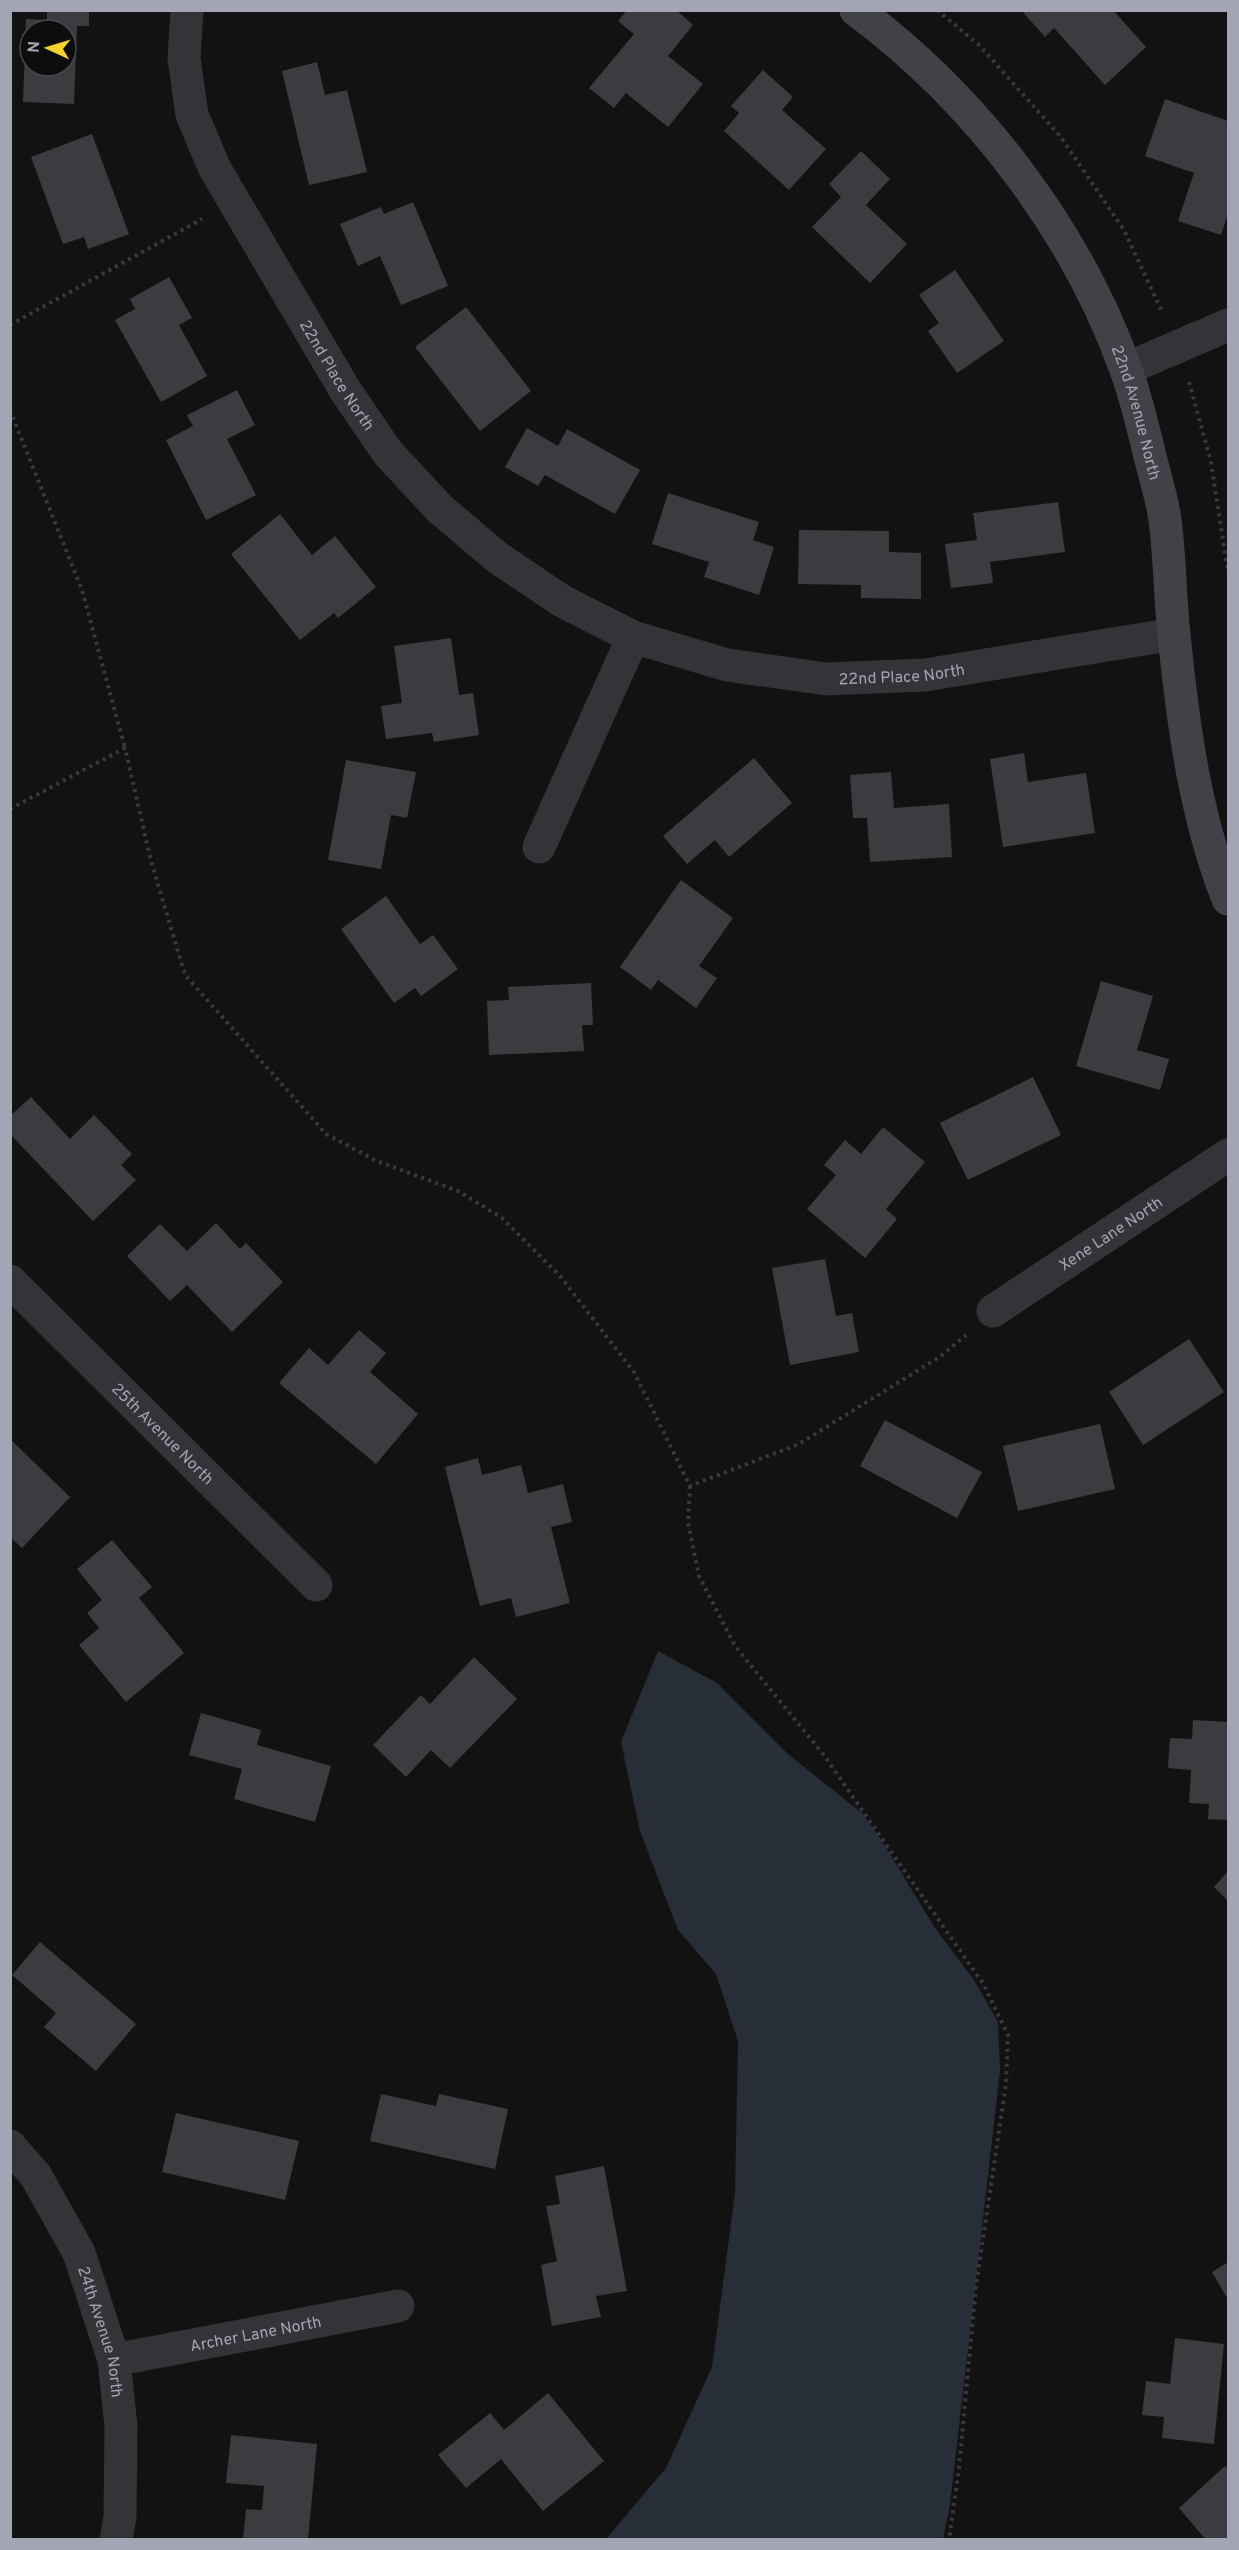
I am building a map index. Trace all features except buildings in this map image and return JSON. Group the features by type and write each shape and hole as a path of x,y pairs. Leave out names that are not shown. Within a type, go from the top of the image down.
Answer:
{"street":[{"name":"22nd Place North","path":"187,10 184,58 192,115 215,169 345,390 388,453 440,509 498,558 562,601 633,637 727,665 826,679 925,675 1174,634"},
{"name":"22nd Avenue North","path":"856,10 889,34 972,113 1042,202 1096,300 1126,369 1165,518 1174,634 1188,753 1219,874 1228,899"},
{"path":"1126,369 1228,325"},
{"path":"539,847 633,637"},
{"name":"Xene Lane North","path":"993,1311 1228,1155"},
{"name":"25th Avenue North","path":"10,1281 316,1585"},
{"name":"24th Avenue North","path":"10,2146 36,2176 79,2253 114,2360 121,2426 120,2517 116,2540"},
{"name":"Archer Lane North","path":"114,2360 398,2306"}],"path":[{"path":"937,10 979,45 1059,136 1124,230 1165,318"},
{"path":"10,325 234,201"},
{"path":"1190,385 1211,462 1228,572"},
{"path":"10,410 82,590 125,748 151,861 185,975 326,1134 377,1161 458,1191 502,1218 560,1276 634,1372 690,1486 688,1523 699,1576 735,1646 830,1764 984,1985 1008,2035 1006,2084 976,2286 959,2468 949,2540"},
{"path":"10,809 125,748"},
{"path":"690,1486 799,1444 941,1356 993,1311"}],"shaded area":[{"path":"658,1651 717,1683 789,1755 862,1813 884,1844 935,1928 974,1980 998,2022 1000,2071 950,2505 943,2539 606,2539 666,2468 712,2367 735,2193 738,2041 716,1974 678,1930 640,1831 621,1742"}]}
